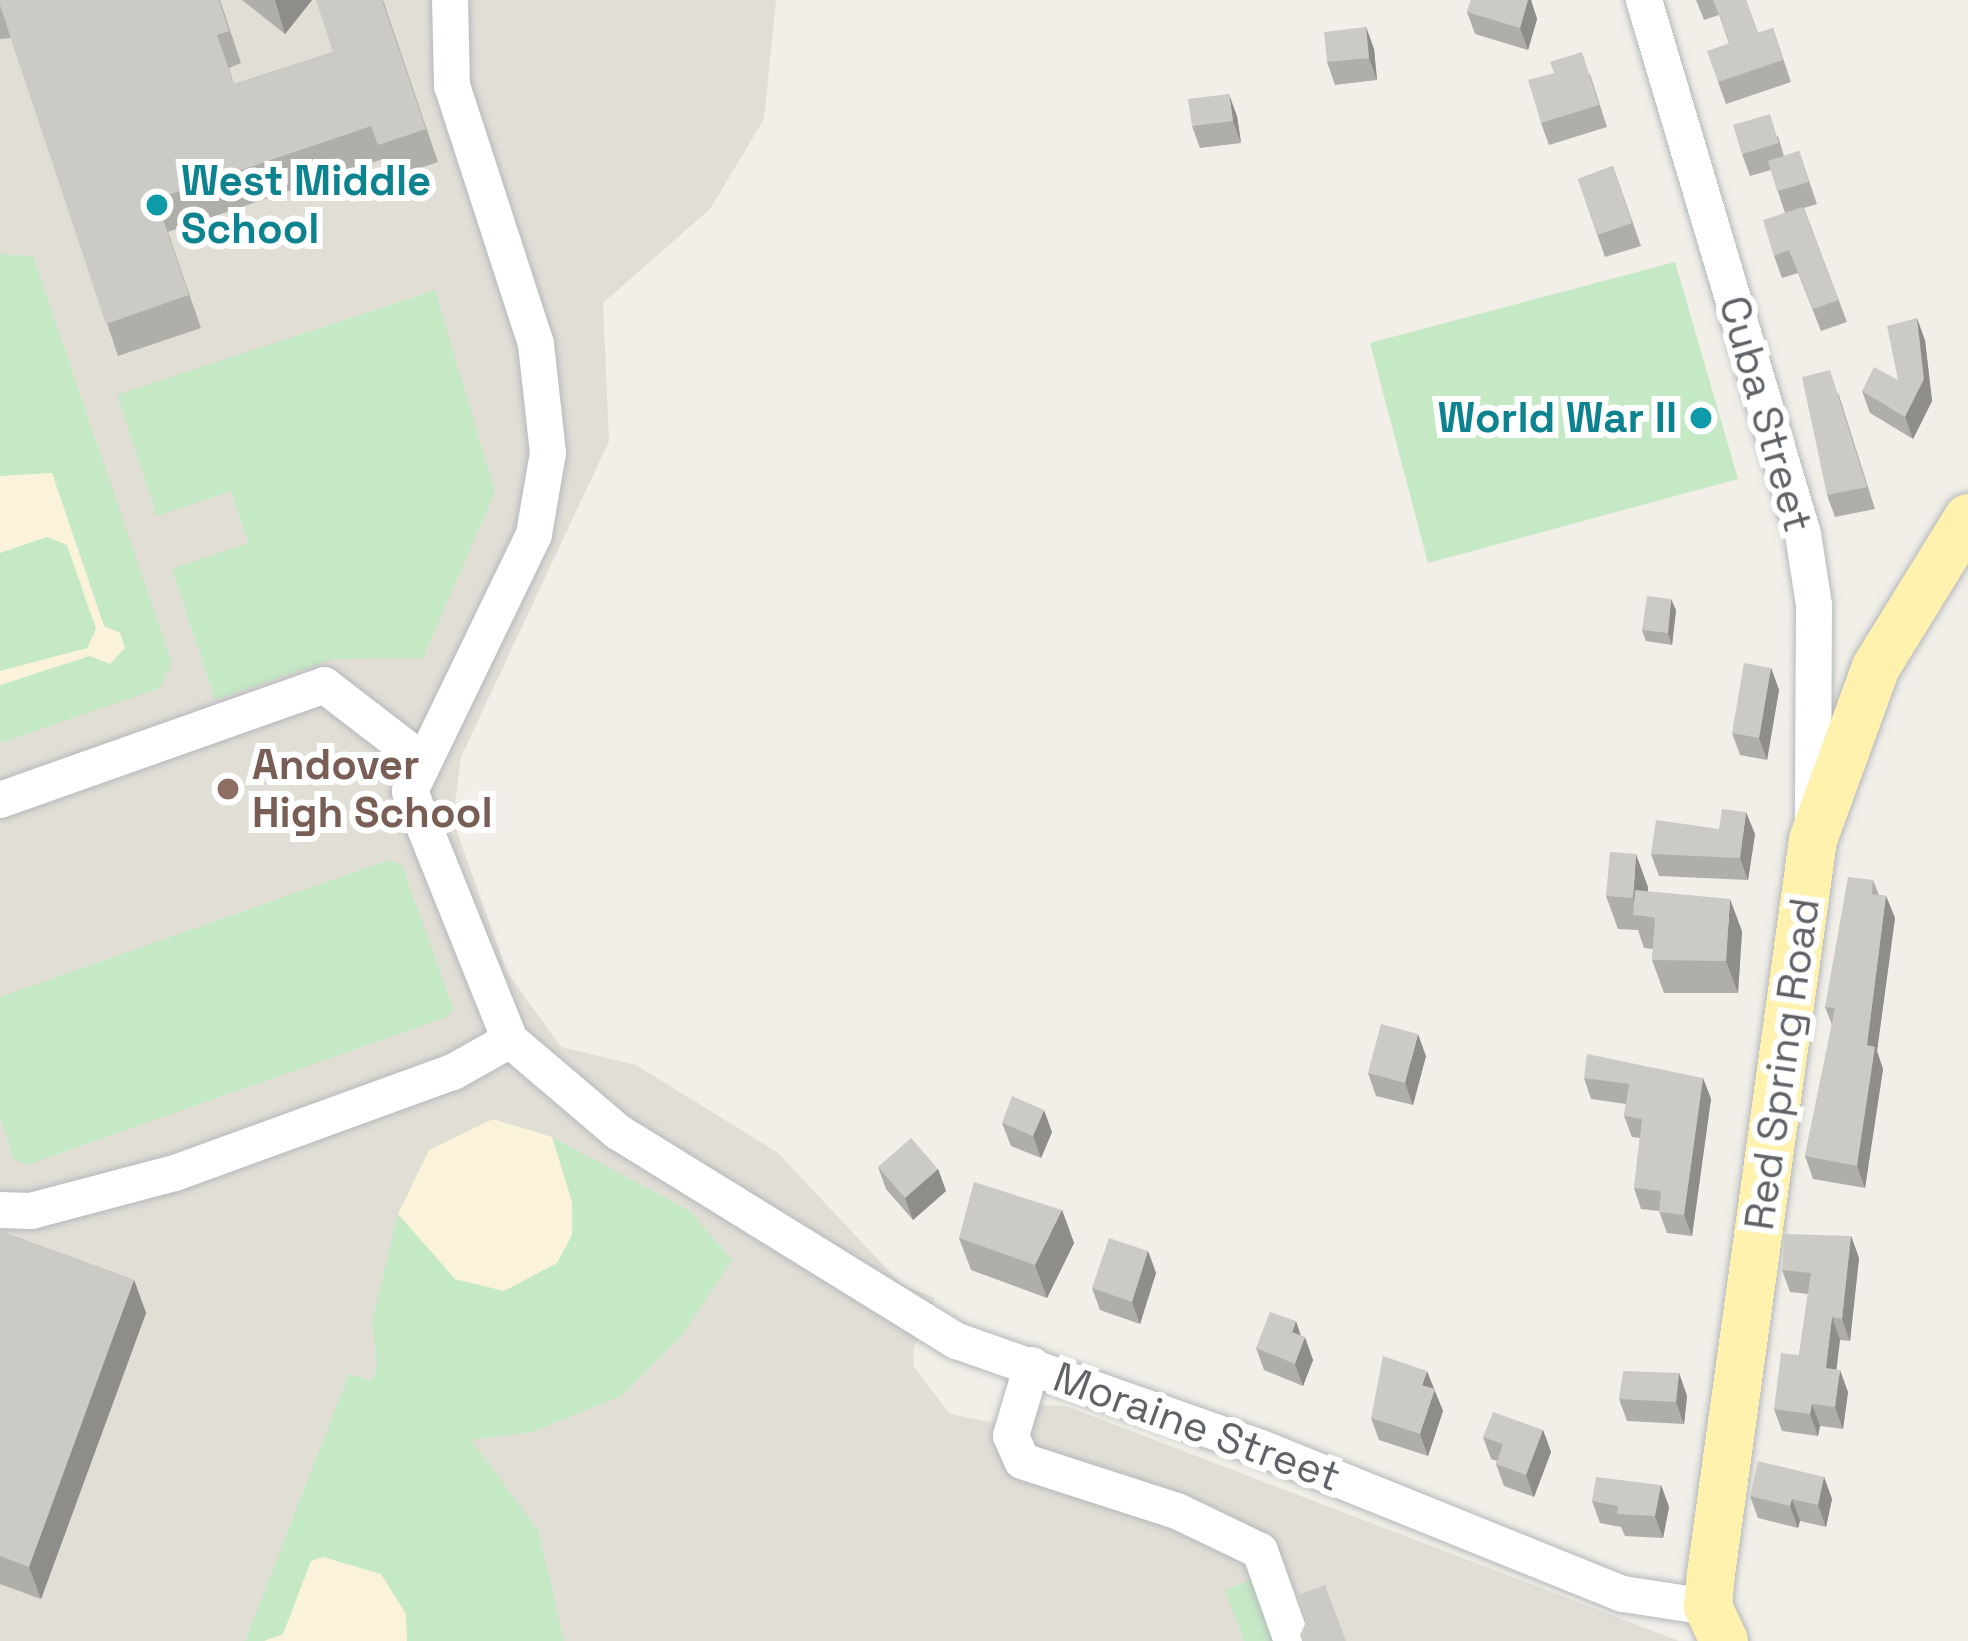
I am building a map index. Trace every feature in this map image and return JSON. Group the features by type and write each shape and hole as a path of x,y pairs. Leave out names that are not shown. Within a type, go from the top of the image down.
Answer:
{"main road":[{"name":"Red Spring Road","path":"1716,1624 1813,840 1876,667 1968,518"}],"street":[{"path":"0,1210 89,1199 175,1172 453,1072 510,1040 412,801 420,759 534,533 548,453 536,344 452,86 450,0"},
{"name":"Cuba Street","path":"1644,0 1803,534 1814,605 1813,840"},
{"path":"0,800 324,686 420,759"},
{"name":"Moraine Street","path":"510,1040 618,1132 957,1341 1032,1365 1623,1594 1716,1624"},
{"path":"1032,1365 1010,1436 1022,1460 1178,1510 1260,1551 1292,1641"}],"shaded area":[{"name":"Andover High School","path":"0,0 776,0 764,119 710,209 603,303 609,441 461,757 453,821 507,972 561,1047 636,1065 778,1153 901,1284 935,1298 913,1350 914,1367 950,1414 995,1423 1041,1405 1066,1406 1679,1641 0,1641"}],"green space":[{"path":"0,254 33,256 172,663 160,688 0,743"},
{"path":"1675,262 1738,479 1428,563 1370,343"},
{"path":"435,290 495,492 423,658 333,659 215,700 172,569 248,543 231,491 157,516 117,395"},
{"path":"389,860 402,865 453,1008 447,1017 27,1165 14,1159 0,1117 0,997"},
{"path":"493,1119 552,1137 690,1211 732,1260 682,1335 621,1396 532,1432 471,1440 538,1530 564,1641 245,1641 349,1374 371,1381 377,1368 372,1321 398,1214 429,1150"},
{"path":"1255,1578 1278,1641 1244,1641 1225,1590"}],"sand":[{"path":"52,473 104,626 120,633 125,648 110,664 90,656 0,685 0,671 87,648 96,629 67,545 47,537 0,553 0,476"},
{"path":"493,1119 552,1137 572,1202 572,1235 557,1263 504,1291 455,1279 398,1214 429,1150"},
{"path":"323,1557 381,1574 406,1614 407,1641 264,1641 283,1634 311,1561"}],"building":[{"name":"West Middle School","path":"0,0 219,0 229,31 217,35 234,84 333,52 316,0 382,0 426,129 378,145 371,126 156,199 189,295 106,324"},
{"path":"1471,0 1528,0 1520,28 1467,12"},
{"path":"1713,0 1746,0 1758,33 1773,28 1783,60 1718,82 1707,51 1730,43"},
{"path":"1366,27 1369,58 1327,62 1324,32"},
{"path":"1582,52 1599,105 1541,123 1528,80 1554,73 1550,62"},
{"path":"1229,94 1233,121 1192,126 1188,99"},
{"path":"1770,114 1779,143 1742,154 1733,125"},
{"path":"1799,151 1809,182 1777,191 1768,161"},
{"path":"1613,166 1632,223 1597,235 1578,179"},
{"path":"1803,207 1839,300 1813,309 1789,250 1774,256 1763,220"},
{"path":"1917,318 1924,379 1905,417 1862,391 1874,367 1898,380 1887,326"},
{"path":"1830,370 1867,487 1827,495 1802,377"},
{"path":"1647,596 1671,599 1668,633 1642,630"},
{"path":"1744,663 1771,668 1759,738 1732,733"},
{"path":"1722,809 1746,812 1740,858 1651,854 1656,820 1719,829"},
{"path":"1610,852 1636,854 1633,898 1606,896"},
{"path":"1848,877 1873,880 1872,894 1886,896 1867,1045 1875,1047 1857,1166 1805,1156 1835,1008 1825,1007"},
{"path":"1635,890 1730,899 1726,961 1652,960 1655,918 1633,915"},
{"path":"1381,1024 1418,1034 1405,1083 1368,1073"},
{"path":"1587,1054 1703,1078 1684,1215 1659,1212 1661,1191 1634,1188 1642,1119 1624,1116 1629,1084 1584,1078"},
{"path":"1012,1096 1044,1110 1033,1136 1002,1123"},
{"path":"911,1138 938,1169 905,1198 878,1167"},
{"path":"974,1182 1062,1210 1035,1265 959,1238"},
{"path":"0,1231 134,1280 29,1567 0,1556"},
{"path":"1785,1234 1851,1236 1842,1319 1832,1317 1826,1368 1840,1370 1835,1407 1812,1404 1810,1414 1774,1409 1781,1353 1799,1355 1811,1273 1782,1270"},
{"path":"1109,1238 1148,1251 1132,1302 1092,1288"},
{"path":"1270,1312 1296,1321 1292,1332 1305,1337 1295,1364 1256,1348"},
{"path":"1383,1356 1427,1371 1422,1385 1435,1389 1420,1434 1371,1418"},
{"path":"1623,1371 1679,1373 1676,1402 1619,1399"},
{"path":"1493,1412 1543,1430 1526,1475 1496,1464 1503,1444 1483,1437"},
{"path":"1758,1461 1824,1477 1818,1505 1792,1499 1790,1506 1750,1496"},
{"path":"1596,1477 1661,1485 1655,1516 1617,1514 1618,1506 1592,1501"},
{"path":"1325,1585 1346,1641 1302,1641 1306,1622 1299,1595"}],"place":[{"name":"West Middle School","path":"157,205"},
{"name":"World War II","path":"1701,418"},
{"name":"Andover High School","path":"228,789"}]}
